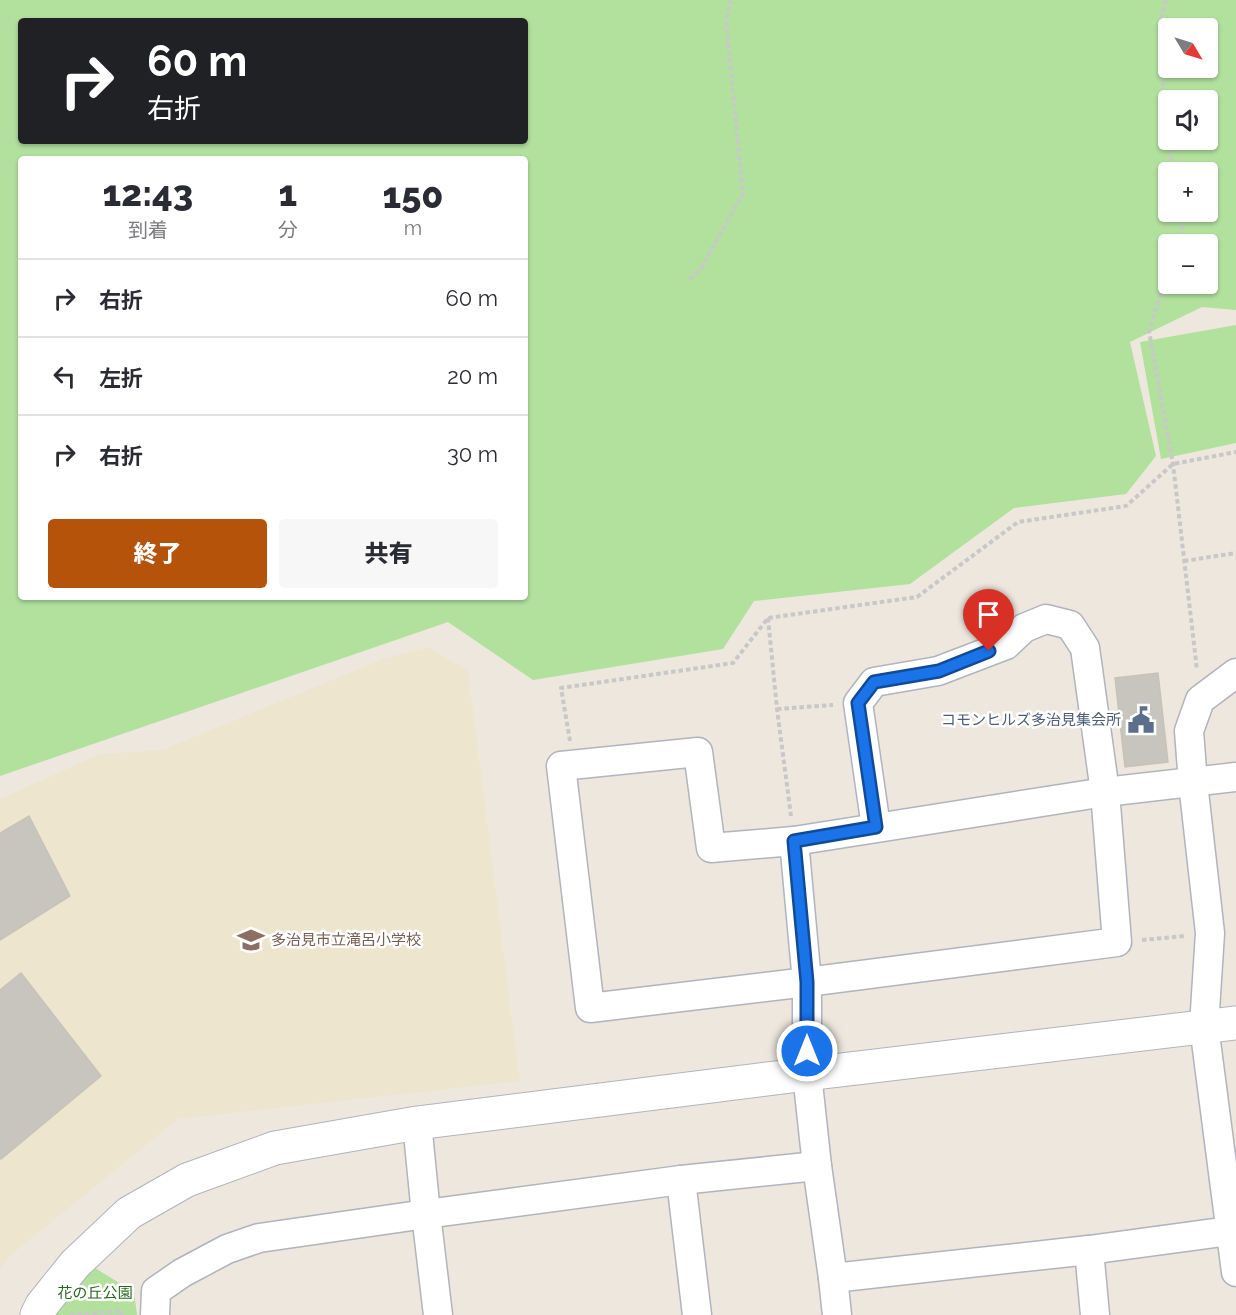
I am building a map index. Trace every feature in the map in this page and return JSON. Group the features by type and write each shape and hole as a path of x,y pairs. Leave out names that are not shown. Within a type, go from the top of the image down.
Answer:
{"street":[{"path":"876,827 858,703 874,682 939,671 1006,645 1024,628 1046,620 1070,625 1085,648 1105,792 1116,942 590,1008 561,766 699,752 711,848 794,841 1105,792 1236,777"},
{"path":"1236,673 1200,700 1189,731 1192,783 1210,933 1204,1026 1234,1230 1236,1272"},
{"path":"794,841 807,982 807,1074 837,1315"},
{"path":"37,1315 42,1305 75,1264 129,1213 187,1180 275,1148 417,1123 1236,1023"},
{"path":"417,1123 438,1315"},
{"path":"155,1315 156,1291 182,1273 227,1249 260,1238 681,1180 817,1166"},
{"path":"681,1180 697,1315"},
{"path":"833,1278 1089,1250 1234,1230"},
{"path":"1089,1250 1095,1315"}],"path":[{"path":"690,279 700,268 743,194 726,21 731,0"},
{"path":"1166,0 1161,18 1164,118 1171,162"},
{"path":"1161,294 1149,331 1173,464 1200,700"},
{"path":"574,765 561,688 733,663 768,618 917,597 1018,522 1126,506 1173,464 1236,452"},
{"path":"1184,561 1236,553"},
{"path":"768,618 794,841"},
{"path":"777,710 858,703"},
{"path":"1116,942 1210,933"},
{"path":"69,1315 122,1311 121,1315"}],"shaded area":[{"name":"多治見市立滝呂小学校","path":"428,647 468,671 520,1081 178,1119 12,1254 0,1269 0,799 100,754 163,750 383,659"}],"green space":[{"path":"0,0 1236,0 1236,310 1202,307 1130,342 1156,456 1126,494 1014,508 910,584 754,601 723,649 533,680 448,622 0,776"},
{"path":"1236,325 1236,443 1161,459 1140,342"},
{"name":"花の丘公園","path":"90,1265 134,1292 137,1315 51,1315"}],"building":[{"name":"コモンヒルズ多治見集会所","path":"1158,673 1168,762 1125,767 1115,678"},
{"path":"29,816 70,896 0,940 0,833"},
{"path":"21,973 101,1076 1,1159 0,990"}],"place":[{"name":"コモンヒルズ多治見集会所","path":"1141,720"},
{"name":"多治見市立滝呂小学校","path":"251,940"}],"route":[{"path":"807,1051 807,982 794,841 876,827 858,703 874,682 939,671 989,651"}]}
